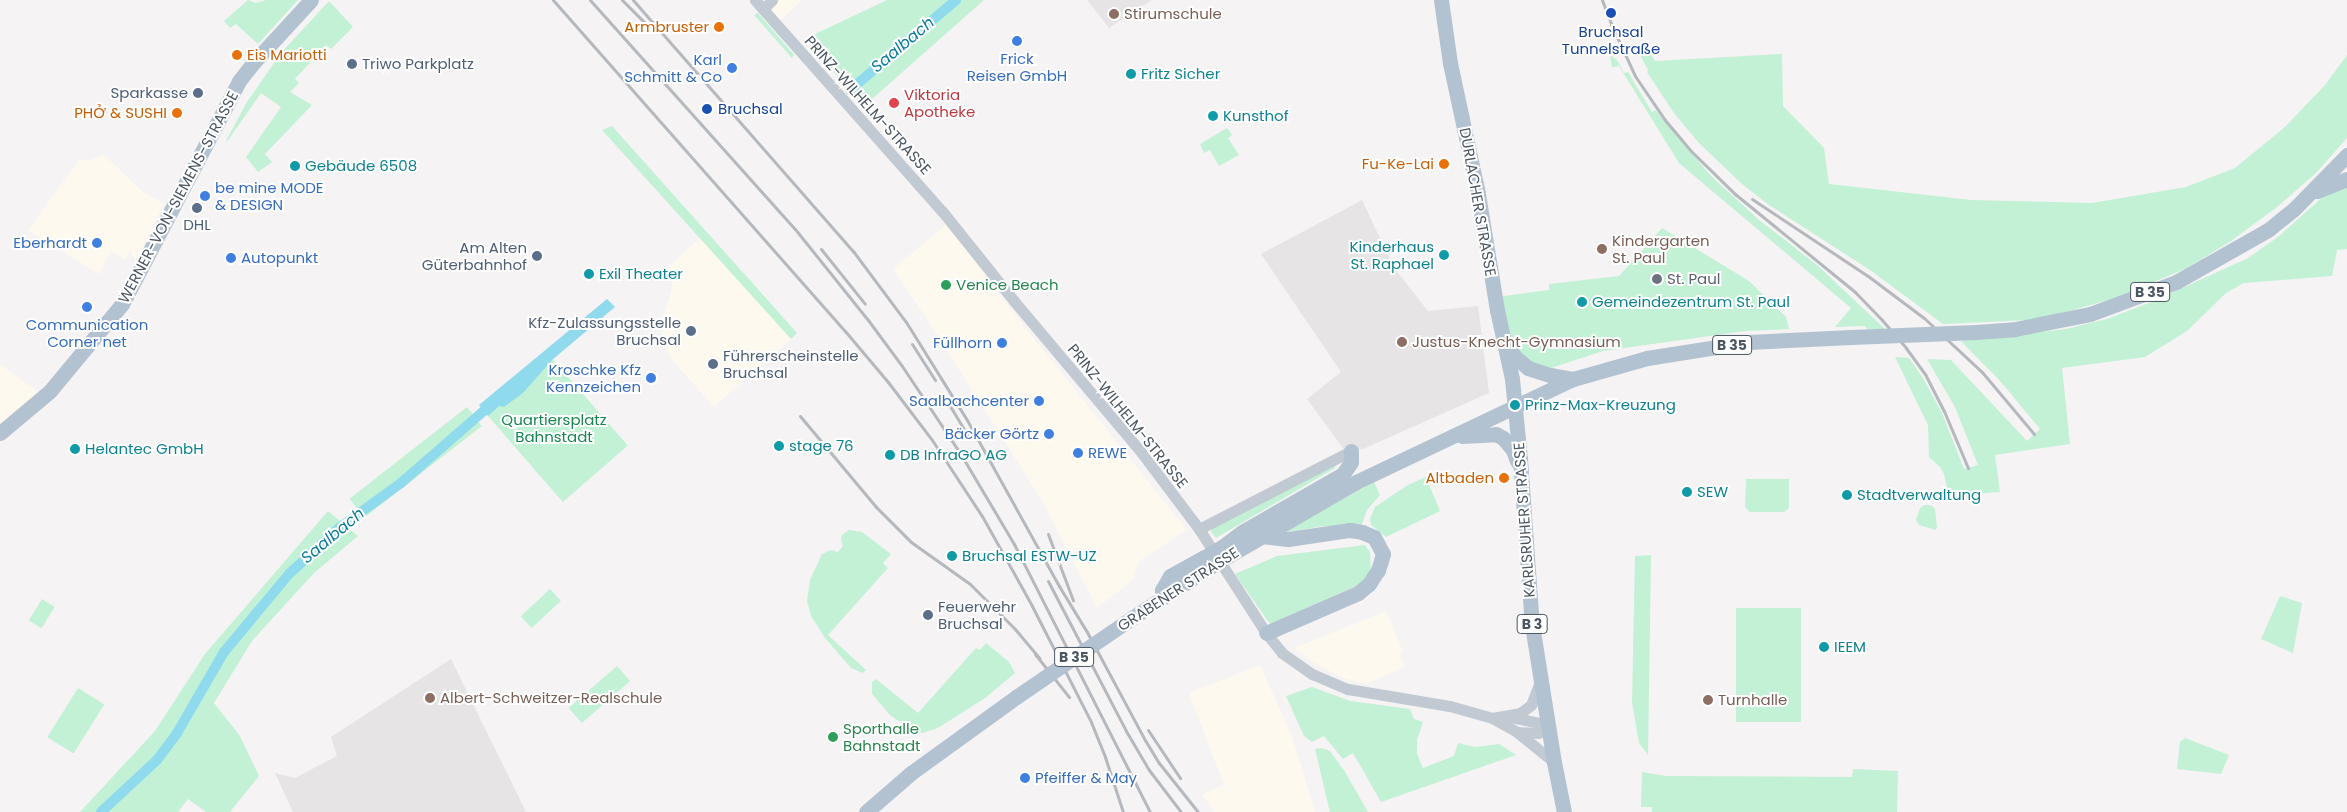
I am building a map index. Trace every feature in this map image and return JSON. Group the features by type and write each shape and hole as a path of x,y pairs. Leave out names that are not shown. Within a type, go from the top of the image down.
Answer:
{"main road":[{"name":"WERNER-VON-SIEMENS-STRASSE","path":"0,433 50,391 122,304 239,81 311,0"},
{"name":"DURLACHER STRASSE","path":"1441,0 1450,64 1478,194 1501,335 1512,379 1514,405"},
{"name":"B 35","path":"1514,405 1573,378 1648,358 1748,342 1976,332 2024,327 2090,314 2168,285 2268,230 2310,193 2347,155"},
{"path":"2310,193 2347,179"},
{"path":"1501,335 1515,357 1528,368 1550,375 1573,378"},
{"name":"GRABENER STRASSE","path":"866,812 911,773 1016,697 1162,598 1206,563 1225,551 1262,536 1356,482 1450,438 1514,405"},
{"name":"KARLSRUHER STRASSE","path":"1514,405 1532,625 1564,812"},
{"path":"1450,438 1496,434 1503,438 1513,450 1521,473"},
{"path":"1225,551 1242,532 1343,474 1351,462 1351,451"},
{"path":"1262,536 1288,539 1350,530 1374,537 1383,554 1378,570 1369,584 1358,593 1266,633"}],"street":[{"path":"759,4 772,0"},
{"name":"PRINZ-WILHELM-STRASSE","path":"759,4 942,211 1014,302 1141,452 1199,529 1266,633 1293,662 1312,674 1348,689 1450,706 1492,718 1517,732 1554,762"},
{"path":"1199,529 1351,451"},
{"path":"1508,716 1520,714 1531,705 1540,678"},
{"name":"PRINZ-WILHELM-STRASSE","path":"1492,718 1508,716 1548,727"},
{"path":"1517,732 1538,733 1548,727"}],"shaded area":[{"path":"763,0 802,0 779,22"},
{"name":"Stirumschule","path":"1087,0 1152,0 1109,28"},
{"path":"104,155 143,192 164,204 136,262 130,250 125,260 111,251 99,274 28,230 79,160 90,160"},
{"name":"Justus-Knecht-Gymnasium","path":"1362,200 1394,268 1428,311 1478,306 1489,393 1363,449 1345,451 1307,399 1341,372 1261,254"},
{"name":"Saalbachcenter","path":"947,224 1016,316 1187,530 1141,560 1133,580 1097,608 1041,499 893,269"},
{"path":"701,237 791,339 714,407 673,361 662,342 662,323 672,288 669,266"},
{"path":"0,364 39,393 0,426"},
{"path":"1386,611 1403,652 1400,654 1405,667 1366,684 1343,678 1318,665 1294,648"},
{"name":"Albert-Schweitzer-Realschule","path":"451,659 526,812 293,812 275,773 295,778 337,756 331,737"},
{"path":"1260,665 1292,736 1315,812 1215,812 1202,794 1224,785 1189,693"}],"green space":[{"path":"248,0 256,3 266,0 298,0 258,44 236,24 230,28 224,21"},
{"path":"887,0 984,0 863,107 808,41 815,34"},
{"path":"329,1 353,27 331,49 326,45 295,79 299,83 290,92 312,105 265,154 272,162 258,172 246,157 281,107 261,93 226,143 227,139 247,102 281,53"},
{"path":"758,13 794,55 792,58 754,15"},
{"path":"1646,46 1655,61 1782,54 1783,106 1824,148 1829,184 1971,200 2092,203 2186,187 2235,168 2285,127 2325,85 2347,55 2347,138 2316,173 2277,207 2231,241 2187,268 2118,297 2052,316 2028,320 1943,324 1870,270 1769,205 1742,184 1699,143 1674,113 1647,72 1648,70 1639,53"},
{"path":"1610,55 1617,60 1624,73 1628,72 1652,112 1655,110 1711,176 1758,219 1817,265 1885,329 1867,329 1865,326 1835,327 1851,308 1679,163 1619,66 1612,67"},
{"path":"612,126 797,333 791,339 602,130"},
{"path":"1227,128 1232,135 1228,138 1239,155 1219,166 1210,150 1204,153 1200,144"},
{"path":"2347,184 2347,249 2337,250 2332,276 2244,283 2226,293 2187,331 2145,357 2062,368 2070,444 1995,455 2000,492 1949,496 1944,474 1940,467 1929,457 1928,425 1895,357 1909,358 1923,378 1942,413 1964,469 1978,465 1955,407 1927,359 1951,360 2027,441 2040,429 2001,382 1961,341 2066,329 2107,319 2154,301 2248,258 2278,237 2334,187"},
{"path":"1662,228 1749,281 1786,317 1789,329 1745,331 1603,351 1551,368 1536,366 1517,352 1497,297 1549,290 1549,284 1619,276"},
{"name":"Quartiersplatz Bahnstadt","path":"549,355 628,446 563,502 484,411"},
{"path":"467,407 482,426 364,518 350,499"},
{"path":"1335,466 1335,468 1216,538 1211,532 1212,526"},
{"path":"1426,477 1440,511 1386,537 1371,525 1370,519 1375,507 1408,485"},
{"path":"1746,479 1789,479 1789,508 1784,512 1750,512 1745,507"},
{"path":"1374,482 1380,495 1367,510 1362,524 1357,527 1324,526 1287,532 1288,529"},
{"path":"1924,505 1930,505 1935,509 1937,528 1935,530 1919,525 1916,520 1920,508"},
{"path":"328,511 358,536 314,573 252,641 214,703 240,736 259,776 230,812 206,812 188,799 178,812 80,812 155,731 205,654"},
{"path":"849,530 862,532 891,554 883,563 888,568 828,635 866,670 863,673 851,668 825,638 811,616 807,601 810,580 822,554 831,550 838,552 843,546 842,535"},
{"path":"1365,545 1370,552 1371,573 1360,584 1270,624 1235,574 1277,556"},
{"path":"1651,555 1648,755 1639,743 1632,702 1635,556"},
{"path":"550,589 561,601 532,628 521,616"},
{"path":"2280,596 2302,603 2293,653 2261,639"},
{"path":"42,599 55,607 41,628 29,620"},
{"path":"1736,608 1801,608 1801,722 1736,722"},
{"path":"986,643 1009,662 1015,673 985,698 938,728 922,733 907,727 890,715 872,694 872,682 876,679 918,713 976,648 980,650"},
{"path":"617,666 630,681 582,723 569,708"},
{"path":"1312,687 1350,701 1410,709 1414,719 1423,722 1417,740 1417,754 1423,768 1454,756 1458,743 1475,747 1499,744 1516,755 1381,802 1353,753 1343,759 1324,736 1312,742 1304,736 1286,696"},
{"path":"78,688 104,704 74,754 47,737"},
{"path":"2185,738 2229,755 2221,774 2177,769 2180,742"},
{"path":"1321,748 1330,751 1345,772 1368,812 1330,812 1315,749"},
{"path":"1853,769 1898,771 1897,812 1652,812 1652,807 1641,807 1642,772 1666,776 1852,777"}],"water":[{"path":"607,299 615,307 552,360 523,393 504,407 499,406 488,416 479,405"}],"waterway":[{"name":"Saalbach","path":"850,90 956,0"},
{"name":"Saalbach","path":"101,812 157,760 177,733 224,652 289,574 339,528 401,483 494,402"}],"railway":[{"path":"553,0 845,331 888,382 932,440 982,516 1032,606 1091,722 1123,812"},
{"path":"590,0 795,229 868,320 902,366 960,453 1014,544 1150,812"},
{"path":"622,0 644,22"},
{"path":"633,0 853,251 906,322 967,420 1059,586 1087,632 1145,740 1159,763 1198,812"},
{"path":"1602,0 1635,76 1665,120 1691,151 1735,194 1855,292 1906,348 1926,376 1944,411 1968,468"},
{"path":"1752,199 1868,276 1924,318 1982,372 2034,434"},
{"path":"821,249 865,304"},
{"path":"912,344 935,380"},
{"path":"950,406 969,438"},
{"path":"800,416 876,507 911,542 970,584 1015,629 1039,658"},
{"path":"1048,534 1073,600"},
{"path":"1048,581 1126,731 1149,770 1181,812"},
{"path":"1035,654 1069,697"},
{"path":"1148,730 1180,778"}],"place":[{"name":"Bruchsal Tunnelstraße","path":"1611,13"},
{"name":"Stirumschule","path":"1114,14"},
{"name":"Armbruster","path":"719,27"},
{"name":"Frick Reisen GmbH","path":"1017,41"},
{"name":"Eis Mariotti","path":"237,55"},
{"name":"Triwo Parkplatz","path":"352,64"},
{"name":"Karl Schmitt & Co","path":"732,68"},
{"name":"Fritz Sicher","path":"1131,74"},
{"name":"Sparkasse","path":"198,93"},
{"name":"Viktoria Apotheke","path":"894,103"},
{"name":"Bruchsal","path":"707,109"},
{"name":"PHỞ & SUSHI","path":"177,113"},
{"name":"Kunsthof","path":"1213,116"},
{"name":"Fu-Ke-Lai","path":"1444,164"},
{"name":"Gebäude 6508","path":"295,166"},
{"name":"be mine MODE & DESIGN","path":"205,196"},
{"name":"DHL","path":"197,208"},
{"name":"Eberhardt","path":"97,243"},
{"name":"Kindergarten St. Paul","path":"1602,249"},
{"name":"Kinderhaus St. Raphael","path":"1444,255"},
{"name":"Am Alten Güterbahnhof","path":"537,256"},
{"name":"Autopunkt","path":"231,258"},
{"name":"Exil Theater","path":"589,274"},
{"name":"St. Paul","path":"1657,279"},
{"name":"Venice Beach","path":"946,285"},
{"name":"Gemeindezentrum St. Paul","path":"1582,302"},
{"name":"Communication Corner net","path":"87,307"},
{"name":"Kfz-Zulassungsstelle Bruchsal","path":"691,331"},
{"name":"Justus-Knecht-Gymnasium","path":"1402,342"},
{"name":"Füllhorn","path":"1002,343"},
{"name":"Führerscheinstelle Bruchsal","path":"713,364"},
{"name":"Kroschke Kfz Kennzeichen","path":"651,378"},
{"name":"Saalbachcenter","path":"1039,401"},
{"name":"Prinz-Max-Kreuzung","path":"1515,405"},
{"name":"Bäcker Görtz","path":"1049,434"},
{"name":"stage 76","path":"779,446"},
{"name":"Helantec GmbH","path":"75,449"},
{"name":"REWE","path":"1078,453"},
{"name":"DB InfraGO AG","path":"890,455"},
{"name":"Altbaden","path":"1504,478"},
{"name":"SEW","path":"1687,492"},
{"name":"Stadtverwaltung","path":"1847,495"},
{"name":"Bruchsal ESTW-UZ","path":"952,556"},
{"name":"Feuerwehr Bruchsal","path":"928,615"},
{"name":"IEEM","path":"1824,647"},
{"name":"Albert-Schweitzer-Realschule","path":"430,698"},
{"name":"Turnhalle","path":"1708,700"},
{"name":"Sporthalle Bahnstadt","path":"833,737"},
{"name":"Pfeiffer & May","path":"1025,778"}]}
